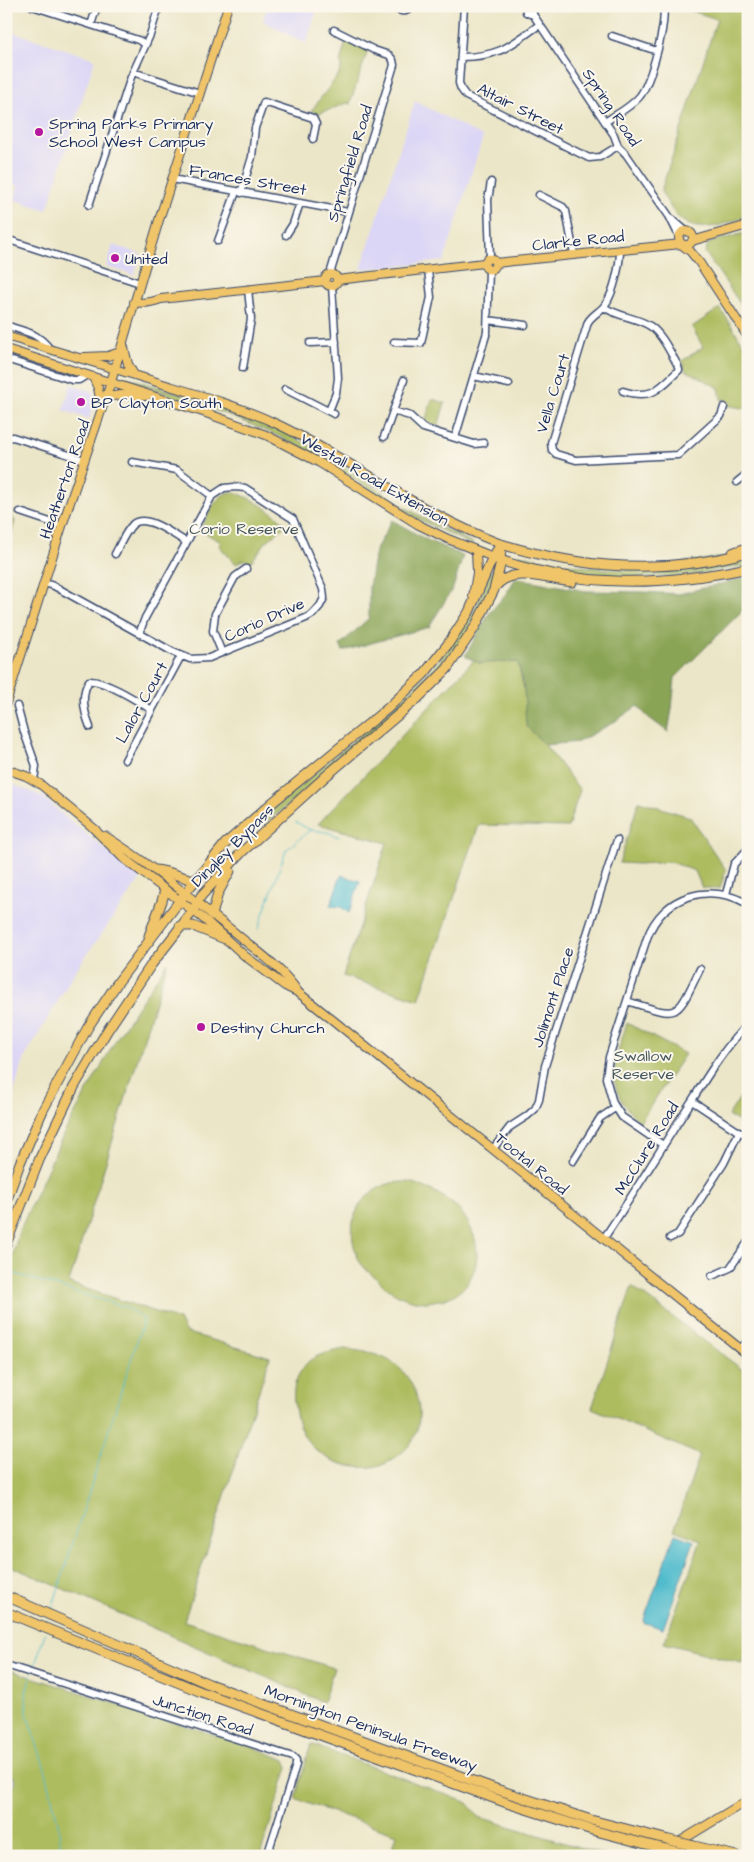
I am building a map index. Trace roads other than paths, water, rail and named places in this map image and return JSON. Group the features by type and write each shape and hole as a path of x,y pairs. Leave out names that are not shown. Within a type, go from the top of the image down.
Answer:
{"highway":[{"path":"497,559 501,544"},
{"name":"Westall Road Extension","path":"501,544 553,558 601,565 660,566 718,559 748,552"},
{"name":"Westall Road Extension","path":"497,559 554,574 599,580 635,582 681,580 748,568"},
{"name":"Dingley Bypass","path":"6,1244 40,1158 74,1087 121,1008 151,965 195,907 201,896 242,852 308,791 432,686 447,669 465,644 494,590 497,559"},
{"name":"Dingley Bypass","path":"6,1202 20,1163 43,1110 70,1058 102,1004 147,944 225,844 388,708 424,674 448,644 469,612 497,559"},
{"path":"494,590 504,579 516,576 532,576 575,582 599,580"},
{"path":"212,915 220,888 242,852"},
{"path":"155,870 168,871 183,878 196,880"},
{"path":"147,944 164,890"},
{"path":"180,926 193,926 225,939"},
{"name":"Mornington Peninsula Freeway","path":"6,1596 210,1684 510,1795 591,1820 736,1856"},
{"name":"Mornington Peninsula Freeway","path":"6,1612 199,1691 510,1804 656,1852 682,1853 693,1856"}],"main road":[{"name":"Heatherton Road","path":"6,703 62,526 111,382 172,179 228,6"},
{"path":"710,235 682,232 680,240 687,245 710,235 748,225"},
{"path":"688,232 692,235 692,242"},
{"name":"Clarke Road","path":"135,299 162,299 574,254 663,245 670,246 680,240"},
{"name":"Spring Road","path":"680,240 699,262 748,337"},
{"name":"Spring Road","path":"692,242 699,262"},
{"name":"Westall Road Extension","path":"6,336 230,405 276,423 325,449 441,517 468,531 501,544"},
{"path":"123,342 128,364 134,375"},
{"name":"Westall Road Extension","path":"6,349 156,396 254,430 320,463 419,525 497,559"},
{"path":"77,357 100,356 120,352"},
{"path":"90,376 98,388 102,410"},
{"path":"106,397 121,395 156,396"},
{"path":"718,559 748,547"},
{"path":"469,612 477,577 476,551"},
{"name":"Tootal Road","path":"6,769 34,780 53,793 92,827 122,857 164,890 183,898"},
{"name":"Tootal Road","path":"92,827 155,870 183,898 195,907 225,939 285,986 299,993 748,1355"},
{"name":"Tootal Road","path":"195,907 212,915 291,981 299,993"},
{"path":"656,1852 748,1800"}],"street":[{"path":"32,6 146,44"},
{"path":"91,25 97,6"},
{"path":"89,205 133,72 146,44 159,6"},
{"path":"393,6 403,12 412,6"},
{"name":"Altair Street","path":"464,6 460,87 464,94 589,158 600,158 618,146"},
{"name":"Spring Road","path":"525,6 526,12 535,9 539,25 614,135 618,146 625,152 669,216 680,240"},
{"path":"605,122 633,103 640,96 645,86 664,25 663,6"},
{"path":"461,57 484,56 499,52 539,25"},
{"name":"Springfield Road","path":"331,280 348,212 394,65 389,55 374,50 334,30"},
{"path":"612,36 657,51"},
{"path":"133,72 200,93"},
{"path":"218,241 252,157 252,137 264,102 312,118 316,124 312,139"},
{"name":"Frances Street","path":"172,179 238,193 348,212"},
{"path":"455,438 485,341 488,320 490,263 488,200 491,182"},
{"path":"539,195 563,207 566,211 574,254"},
{"path":"286,235 293,224 300,203"},
{"name":"Spring Road","path":"669,216 688,232"},
{"path":"6,239 140,283"},
{"name":"Vella Court","path":"620,250 618,267 608,300 604,307 593,314 588,322 551,443 552,450 556,454 576,460 678,455 721,416 724,407"},
{"path":"394,342 421,343 431,296 428,270"},
{"path":"285,389 332,413 338,378 331,280"},
{"path":"243,368 251,319 248,289"},
{"path":"604,307 612,313 649,325 656,331 679,370 658,390 649,394 633,394 623,391"},
{"path":"488,320 525,325"},
{"path":"6,325 39,337 50,349"},
{"path":"310,343 336,342"},
{"path":"6,359 72,380 79,380 90,376"},
{"path":"474,376 509,384"},
{"path":"384,437 404,380"},
{"path":"393,411 410,416 422,428 474,444 484,443"},
{"path":"6,438 13,438 85,460"},
{"path":"132,462 177,470 212,496 136,632"},
{"path":"738,482 748,473"},
{"name":"Corio Drive","path":"44,583 54,586 136,632 190,659 203,659 222,653 313,614 320,606 324,594 322,585 293,519 245,488 224,488 212,496"},
{"path":"20,512 62,526"},
{"path":"115,554 133,524 141,520 150,521 186,542"},
{"path":"222,653 214,630 215,614 236,577 246,569"},
{"name":"Lalor Court","path":"125,760 181,656"},
{"path":"90,727 83,702 89,679 120,691 152,710"},
{"path":"18,706 24,732 36,766 34,780"},
{"name":"Jolimont Place","path":"493,1149 510,1127 527,1116 535,1108 539,1100 545,1066 617,840"},
{"path":"726,894 734,864 748,849"},
{"path":"663,1145 626,1121 615,1108 607,1085 607,1064 649,931 664,911 677,902 698,895 726,894 748,904"},
{"path":"627,1001 667,1013 676,1011 683,1005 700,969"},
{"name":"McClure Road","path":"604,1238 692,1101 733,1041 748,1024"},
{"path":"692,1101 739,1132 748,1135"},
{"path":"573,1160 600,1118 615,1108"},
{"path":"670,1238 678,1234 724,1163 739,1132"},
{"path":"712,1276 730,1268 748,1242"},
{"path":"741,1349 748,1340"},
{"name":"Junction Road","path":"6,1665 293,1757 296,1760 296,1765 267,1856"}],"water":[{"path":"341,875 360,881 349,913 341,907 330,906"},
{"path":"675,1534 694,1541 663,1629 643,1622"}],"waterway":[{"path":"258,929 286,850 310,830 296,822"},
{"path":"311,830 327,832 339,837"},
{"path":"6,1271 128,1308 144,1319 51,1612"},
{"path":"33,1672 45,1633"},
{"path":"31,1675 26,1692 27,1714 46,1772 58,1823 62,1856"}],"place":[{"name":"Spring Parks Primary School West Campus","path":"39,132"},
{"name":"United","path":"115,258"},
{"name":"BP Clayton South","path":"81,402"},
{"name":"Destiny Church","path":"201,1027"}],"park label":[{"name":"Corio Reserve","path":"244,528"},
{"name":"Swallow Reserve","path":"643,1064"}]}
